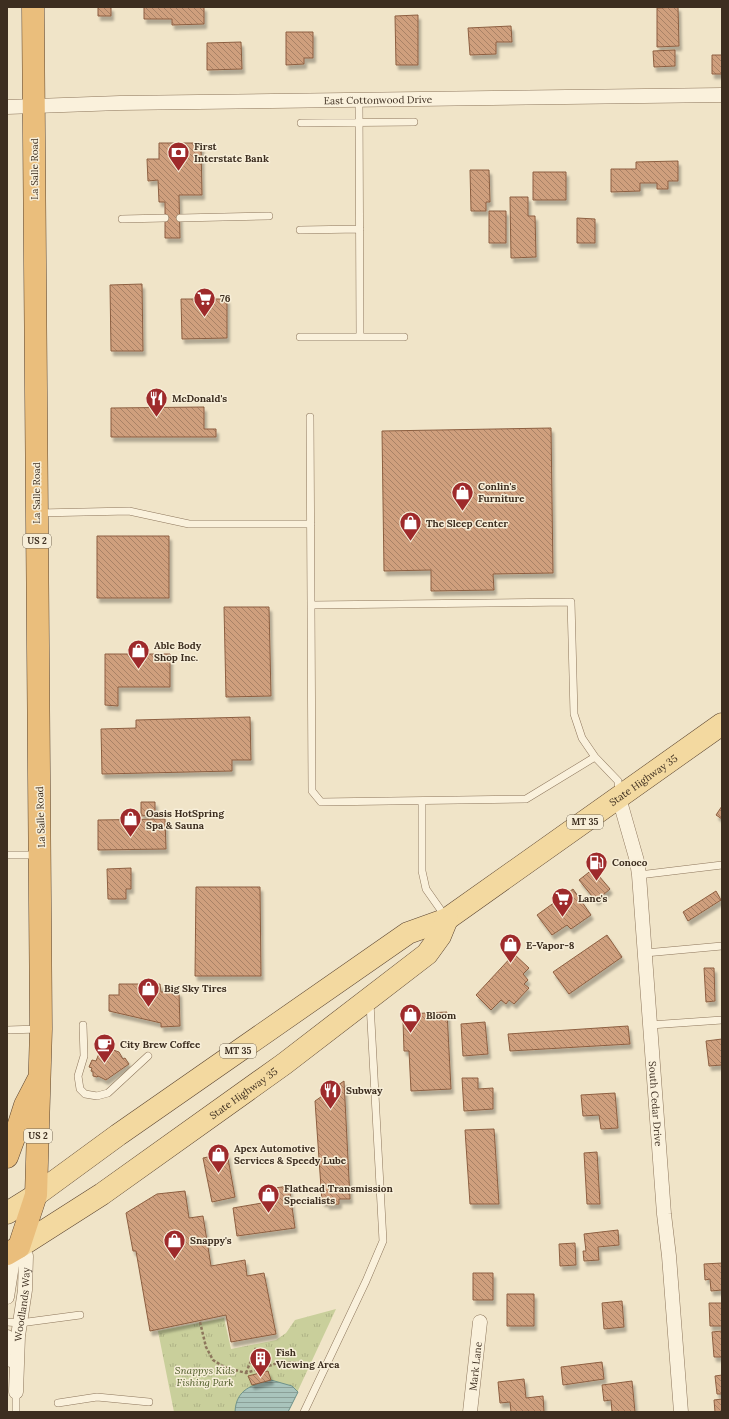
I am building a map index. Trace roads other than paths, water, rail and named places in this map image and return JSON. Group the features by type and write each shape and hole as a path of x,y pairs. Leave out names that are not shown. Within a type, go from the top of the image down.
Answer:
{"highway":[{"name":"La Salle Road","path":"33,7 36,513 41,855 41,1076"},
{"name":"US 2","path":"13,1250 36,1195 41,1076"},
{"name":"US 2","path":"7,1157 25,1105 41,1076"}],"main road":[{"name":"State Highway 35","path":"36,1195 124,1130 408,933 447,919 722,724"},
{"name":"State Highway 35","path":"13,1250 102,1194 278,1068 370,998 427,954 440,936 447,919"},
{"name":"MT 35","path":"7,1213 36,1195"}],"street":[{"name":"East Cottonwood Drive","path":"7,107 128,103 722,95"},
{"name":"South Cedar Drive","path":"619,798 637,860 639,875 664,1214 669,1256 681,1412"},
{"name":"Woodlands Way","path":"7,1297 13,1250 26,1256 24,1290 13,1323 18,1336 16,1392"},
{"name":"Mark Lane","path":"470,1412 480,1322"},
{"name":"Woodlands Way","path":"7,1337 16,1392"}],"lane":[{"path":"359,100 360,337"},
{"path":"301,124 414,122"},
{"path":"180,218 269,216"},
{"path":"122,219 165,218"},
{"path":"300,230 360,229"},
{"path":"300,337 404,337"},
{"path":"310,417 312,791 321,802 526,799 595,757"},
{"path":"36,513 129,511 189,524 311,524"},
{"path":"312,605 571,602 574,714 582,738 595,757 618,781 619,798"},
{"path":"422,800 422,871 426,889 447,919"},
{"path":"7,855 41,855"},
{"path":"639,875 722,865"},
{"path":"645,953 722,946"},
{"path":"304,1412 383,1242 370,998"},
{"path":"650,1025 722,1020"},
{"path":"83,1025 84,1056 78,1076 80,1089 85,1094 97,1096 108,1092 148,1056"},
{"path":"7,1030 41,1029"},
{"path":"13,1323 59,1319 80,1315"},
{"name":"Woodlands Way","path":"16,1392 16,1412"},
{"path":"58,1403 97,1396 149,1402"}],"water":[{"path":"271,1380 292,1386 298,1392 288,1412 235,1412 238,1398 246,1389"}],"place":[{"name":"First Interstate Bank","path":"178,172"},
{"name":"76","path":"204,318"},
{"name":"McDonald's","path":"157,418"},
{"name":"Conlin's Furniture","path":"463,512"},
{"name":"The Sleep Center","path":"411,542"},
{"name":"Able Body Shop Inc.","path":"139,670"},
{"name":"Oasis HotSpring Spa & Sauna","path":"131,838"},
{"name":"Conoco","path":"596,882"},
{"name":"Lane's","path":"562,918"},
{"name":"E-Vapor-8","path":"510,964"},
{"name":"Big Sky Tires","path":"148,1008"},
{"name":"Bloom","path":"410,1034"},
{"name":"City Brew Coffee","path":"105,1064"},
{"name":"Subway","path":"330,1110"},
{"name":"Apex Automotive Services & Speedy Lube","path":"218,1174"},
{"name":"Flathead Transmission Specialists","path":"268,1214"},
{"name":"Snappy's","path":"174,1260"},
{"name":"Fish Viewing Area","path":"260,1378"}],"park label":[{"name":"Snappys Kids Fishing Park","path":"205,1376"}]}
